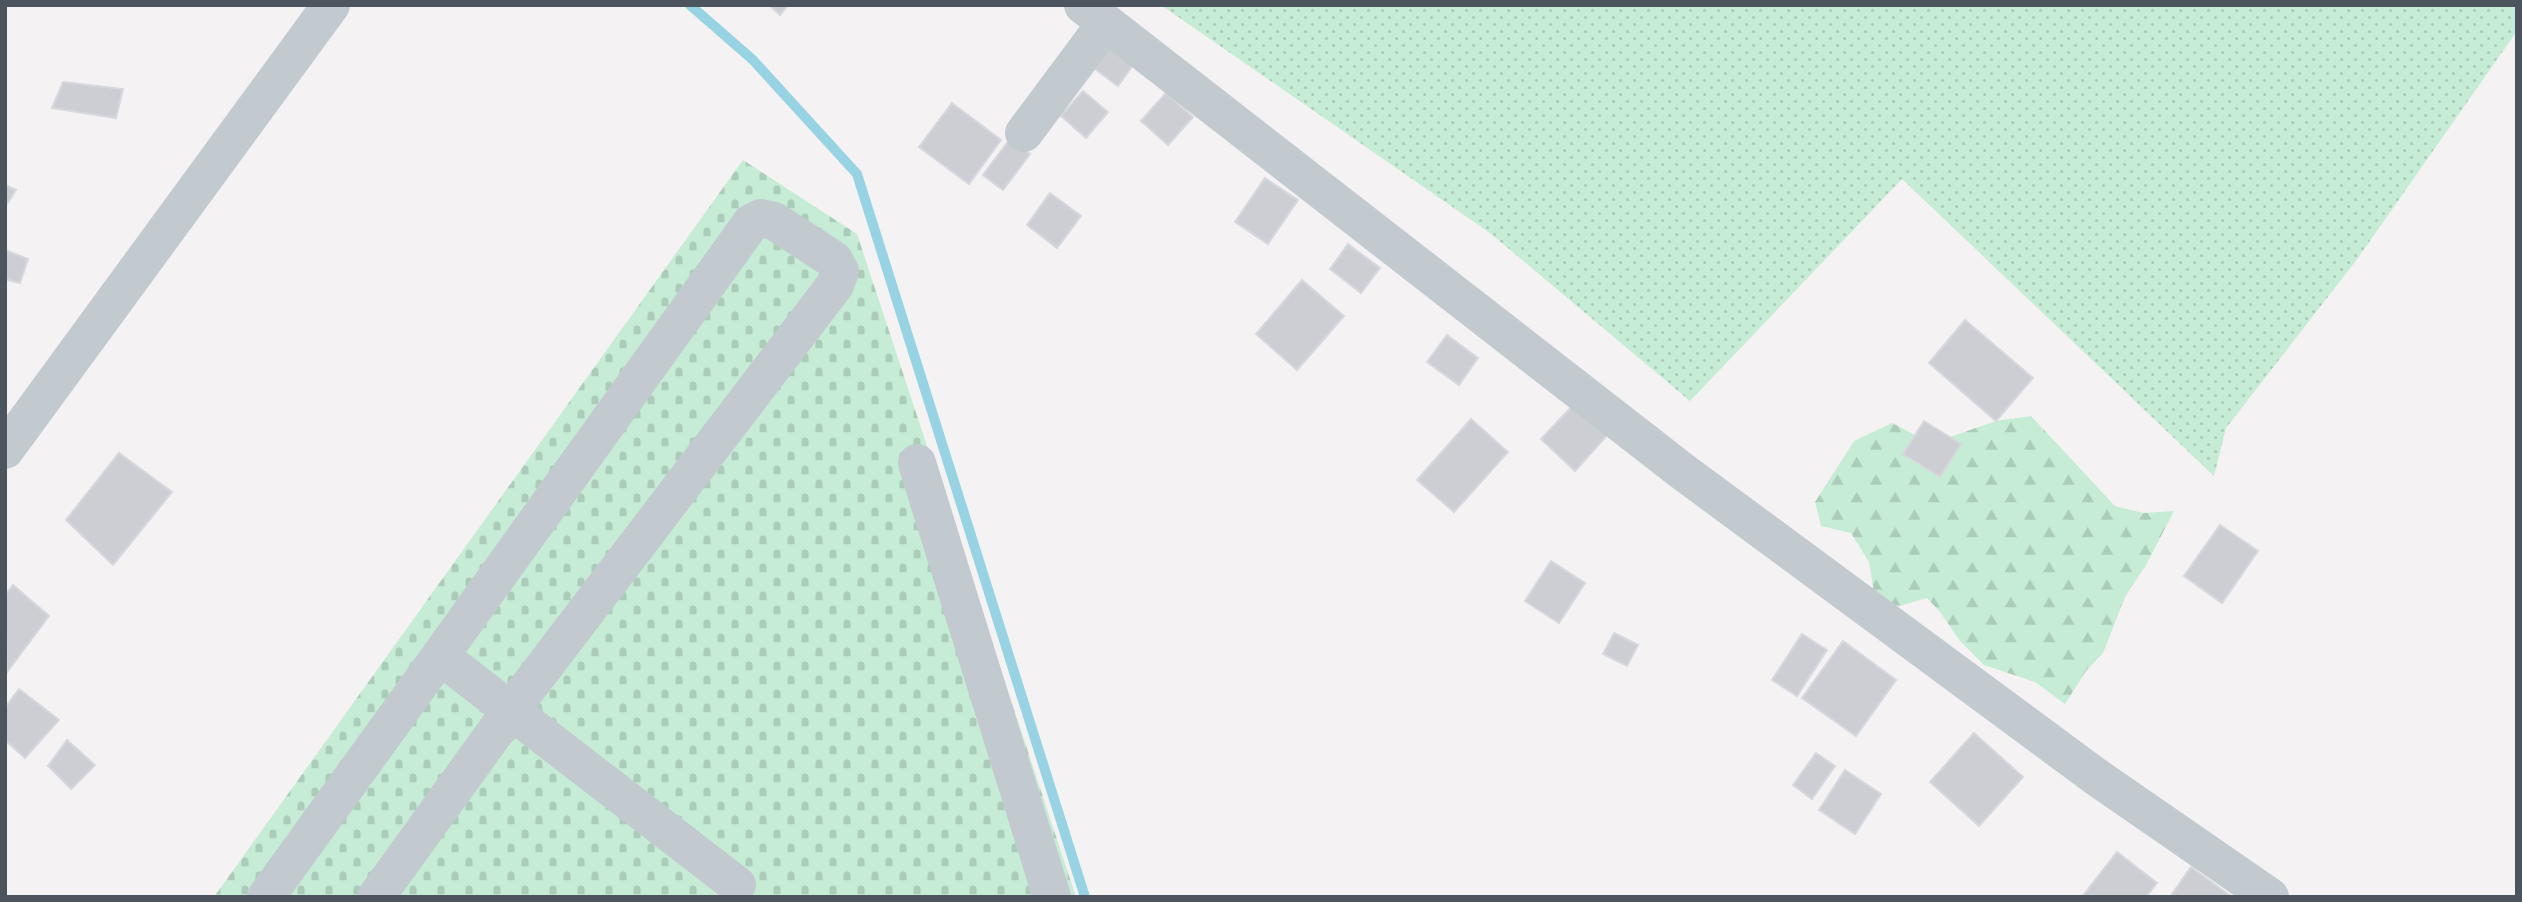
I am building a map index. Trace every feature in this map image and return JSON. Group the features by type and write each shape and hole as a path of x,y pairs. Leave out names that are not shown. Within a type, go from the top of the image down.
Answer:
{"street":[{"path":"5,450 331,5"},
{"path":"1024,133 1094,14 1682,471 2095,776 2270,897"},
{"path":"266,897 751,223 761,218 774,221 834,260 840,271 835,285 512,710 376,897"},
{"path":"917,463 1052,897"},
{"path":"440,656 737,885"}],"green space":[{"path":"1161,5 2517,5 2517,31 2358,258 2226,428 2214,476 1902,179 1690,401 1490,233"},
{"path":"743,160 857,234 1076,897 214,897"},
{"path":"2031,416 2115,506 2143,513 2174,511 2146,565 2125,597 2103,653 2086,671 2065,704 2035,682 1984,665 1960,641 1927,598 1899,606 1875,599 1869,562 1851,533 1821,526 1815,502 1854,441 1892,423 1927,441 1944,439 1996,421"}],"building":[{"path":"769,5 788,5 780,15"},
{"path":"1109,48 1133,65 1118,86 1095,69"},
{"path":"63,82 123,89 116,118 52,108"},
{"path":"1083,91 1108,112 1086,138 1061,116"},
{"path":"1166,93 1193,117 1168,145 1141,121"},
{"path":"952,103 1001,140 969,184 919,147"},
{"path":"1010,139 1030,154 1003,190 983,175"},
{"path":"1265,178 1298,200 1268,244 1235,222"},
{"path":"5,185 16,190 5,207"},
{"path":"1050,193 1081,216 1057,248 1027,225"},
{"path":"1348,244 1380,268 1361,293 1330,269"},
{"path":"5,250 28,259 20,283 5,279"},
{"path":"1302,280 1344,316 1297,370 1256,334"},
{"path":"1965,320 2033,378 1996,421 1929,363"},
{"path":"1447,335 1478,358 1459,385 1427,362"},
{"path":"1578,400 1611,431 1575,471 1541,439"},
{"path":"1471,419 1508,452 1454,512 1417,480"},
{"path":"1924,421 1961,444 1940,477 1903,454"},
{"path":"119,453 172,492 113,565 66,520"},
{"path":"2220,525 2258,551 2222,603 2184,576"},
{"path":"1551,561 1585,583 1559,623 1525,601"},
{"path":"13,585 49,616 7,672 5,595"},
{"path":"1614,633 1638,645 1627,666 1603,654"},
{"path":"1802,634 1827,650 1797,696 1772,680"},
{"path":"1843,641 1896,680 1856,736 1802,698"},
{"path":"19,689 59,720 25,758 5,740 5,708"},
{"path":"1974,733 2023,777 1979,826 1930,782"},
{"path":"67,740 95,765 71,789 48,766"},
{"path":"1816,753 1835,766 1812,799 1793,785"},
{"path":"1845,770 1881,794 1855,834 1819,810"},
{"path":"2117,852 2157,883 2146,897 2082,897"},
{"path":"2191,867 2232,897 2170,897"}],"waterway":[{"path":"690,5 753,60 857,174 1085,897"}]}
